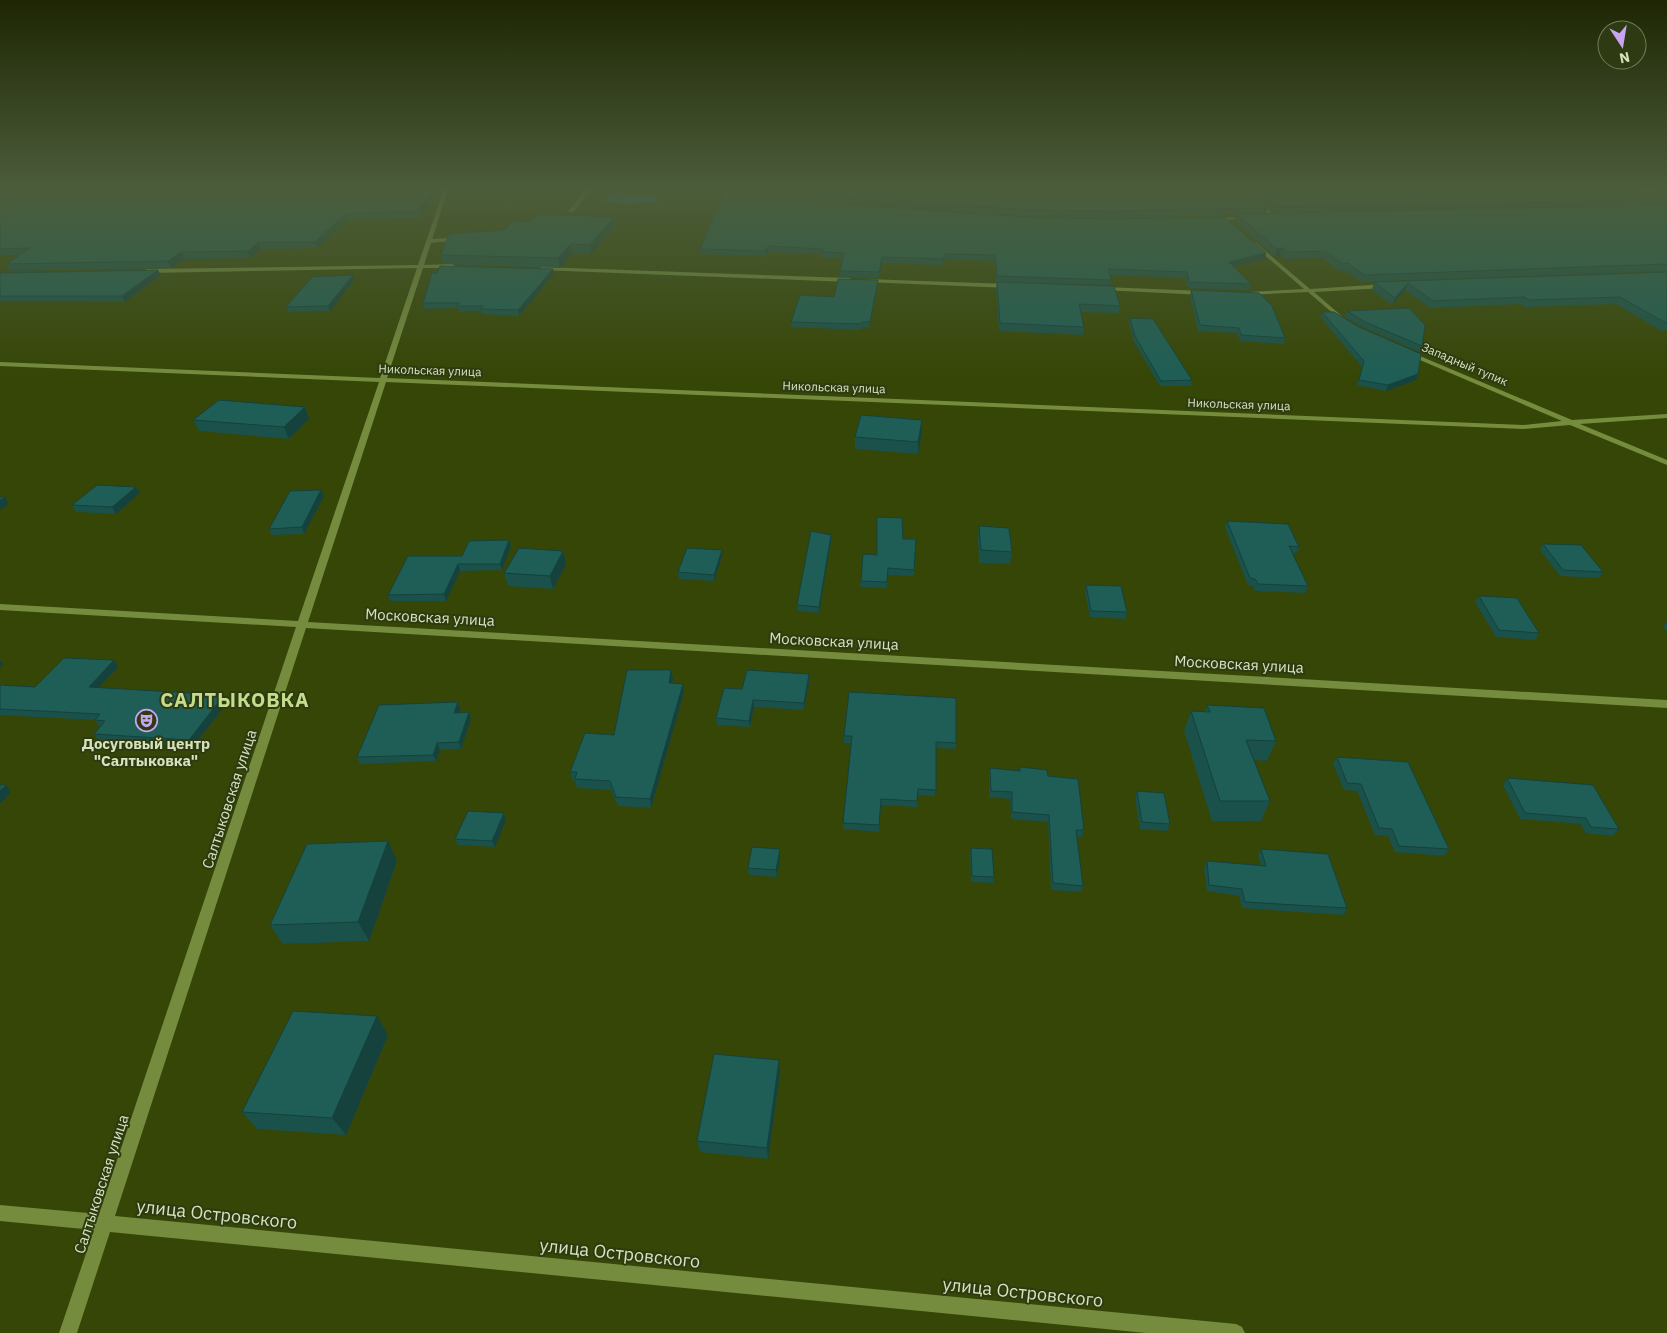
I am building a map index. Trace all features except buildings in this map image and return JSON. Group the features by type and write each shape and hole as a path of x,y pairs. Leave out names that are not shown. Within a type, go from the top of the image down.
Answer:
{"street":[{"name":"Салтыковская улица","path":"68,1333 426,251"},
{"path":"1263,251 1348,323"},
{"path":"138,272 454,266"},
{"path":"534,269 1019,286"},
{"path":"1242,294 1276,294 1308,290 1393,286"},
{"path":"1098,289 1207,293"},
{"name":"Западный тупик","path":"1403,350 1667,464"},
{"name":"Никольская улица","path":"0,364 1523,427 1667,416"},
{"name":"Московская улица","path":"0,607 1667,704"},
{"name":"улица Островского","path":"0,1213 1236,1333"}],"place":[{"name":"Досуговый центр \"Салтыковка\"","path":"146,720"}],"district":[{"name":"САЛТЫКОВКА","path":"235,699"}]}
